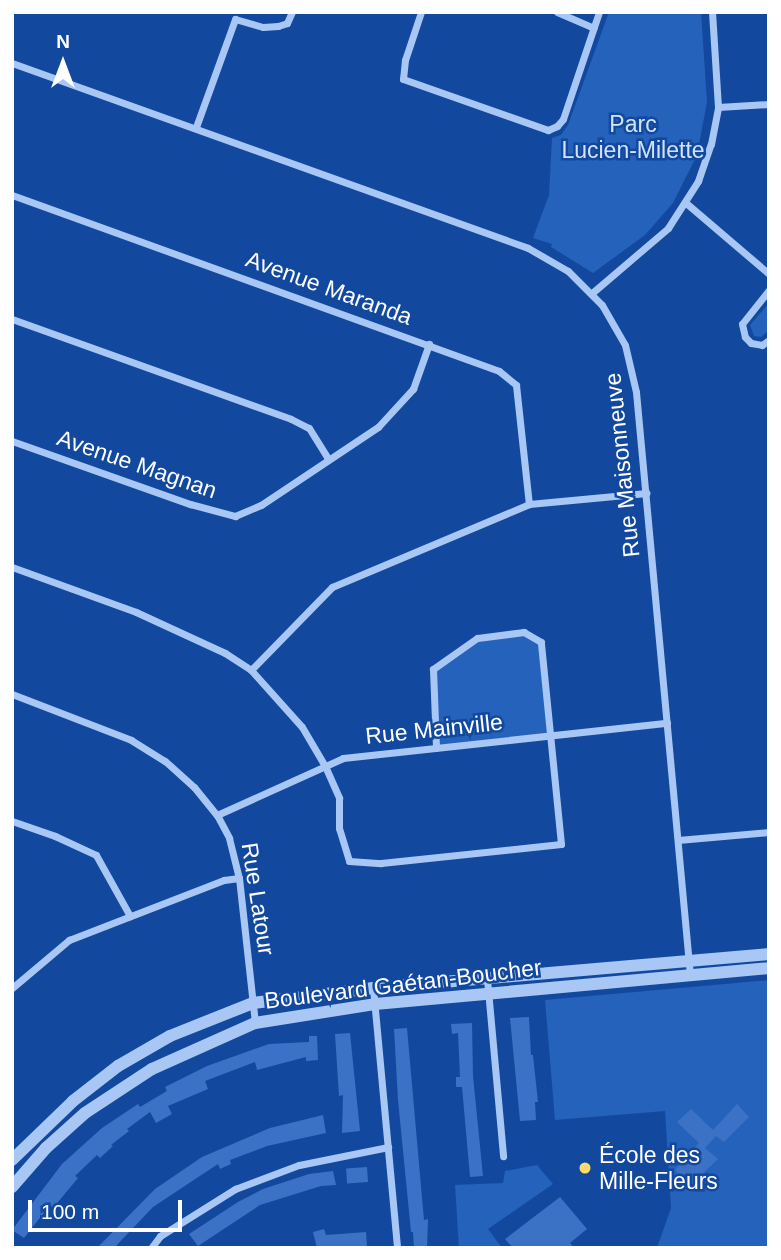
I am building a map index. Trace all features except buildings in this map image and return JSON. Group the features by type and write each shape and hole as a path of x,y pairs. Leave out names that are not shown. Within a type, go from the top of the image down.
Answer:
{"street":[{"path":"196,127 235,15 263,27 287,23 292,12"},
{"path":"421,12 405,60 403,79 545,129 554,128 562,122 599,12"},
{"path":"557,12 594,28"},
{"path":"592,293 661,235 686,203 706,160 718,107 712,12"},
{"name":"Rue Maisonneuve","path":"12,63 533,250 569,271 592,293 617,328 631,363 646,493 690,975"},
{"path":"718,107 769,104"},
{"name":"Avenue Maranda","path":"12,195 499,371 516,385 529,504"},
{"path":"686,203 769,274"},
{"path":"769,290 743,324 745,337 751,343 762,345 769,341"},
{"path":"12,319 300,424 309,428 328,458"},
{"name":"Avenue Magnan","path":"12,441 190,504 235,516 261,505 378,427 413,390 429,344"},
{"path":"251,670 332,587 529,504 646,493"},
{"path":"12,567 136,612 225,653 251,670 302,727 325,766 340,798 340,828 349,861 381,863 561,844 541,642 524,632 477,638 433,668 436,748"},
{"name":"Rue Latour","path":"12,694 131,740 165,761 194,787 217,815 229,838 239,878 255,1023"},
{"name":"Rue Mainville","path":"217,815 343,758 667,723"},
{"path":"12,821 55,836 96,855 130,916"},
{"path":"678,840 769,832"},
{"path":"12,988 69,940 224,880 239,878"},
{"name":"Boulevard Gaétan-Boucher","path":"12,1160 73,1101 118,1066 170,1036 253,1003 373,988 769,954"},
{"name":"Boulevard Gaétan-Boucher","path":"12,1187 46,1148 85,1113 152,1069 255,1023 375,1004 769,968"},
{"path":"487,979 503,1156"},
{"path":"373,988 397,1248"},
{"path":"151,1248 160,1236 235,1189 299,1165 388,1147"}],"green space":[{"name":"Parc Lucien-Milette","path":"609,12 701,12 707,102 697,155 673,203 645,235 593,273 551,247 552,244 533,238 549,195 552,138 561,135 568,125"},
{"path":"769,303 769,330 761,337 754,336 750,325"},
{"path":"524,632 541,642 549,735 436,748 433,669 477,638"},
{"path":"769,980 769,1248 657,1248 671,1208 665,1111 555,1120 545,1000"},
{"path":"537,1165 553,1184 488,1229 502,1248 459,1248 455,1185 503,1183 505,1171"}],"place":[{"name":"École des Mille-Fleurs","path":"585,1168"}]}
